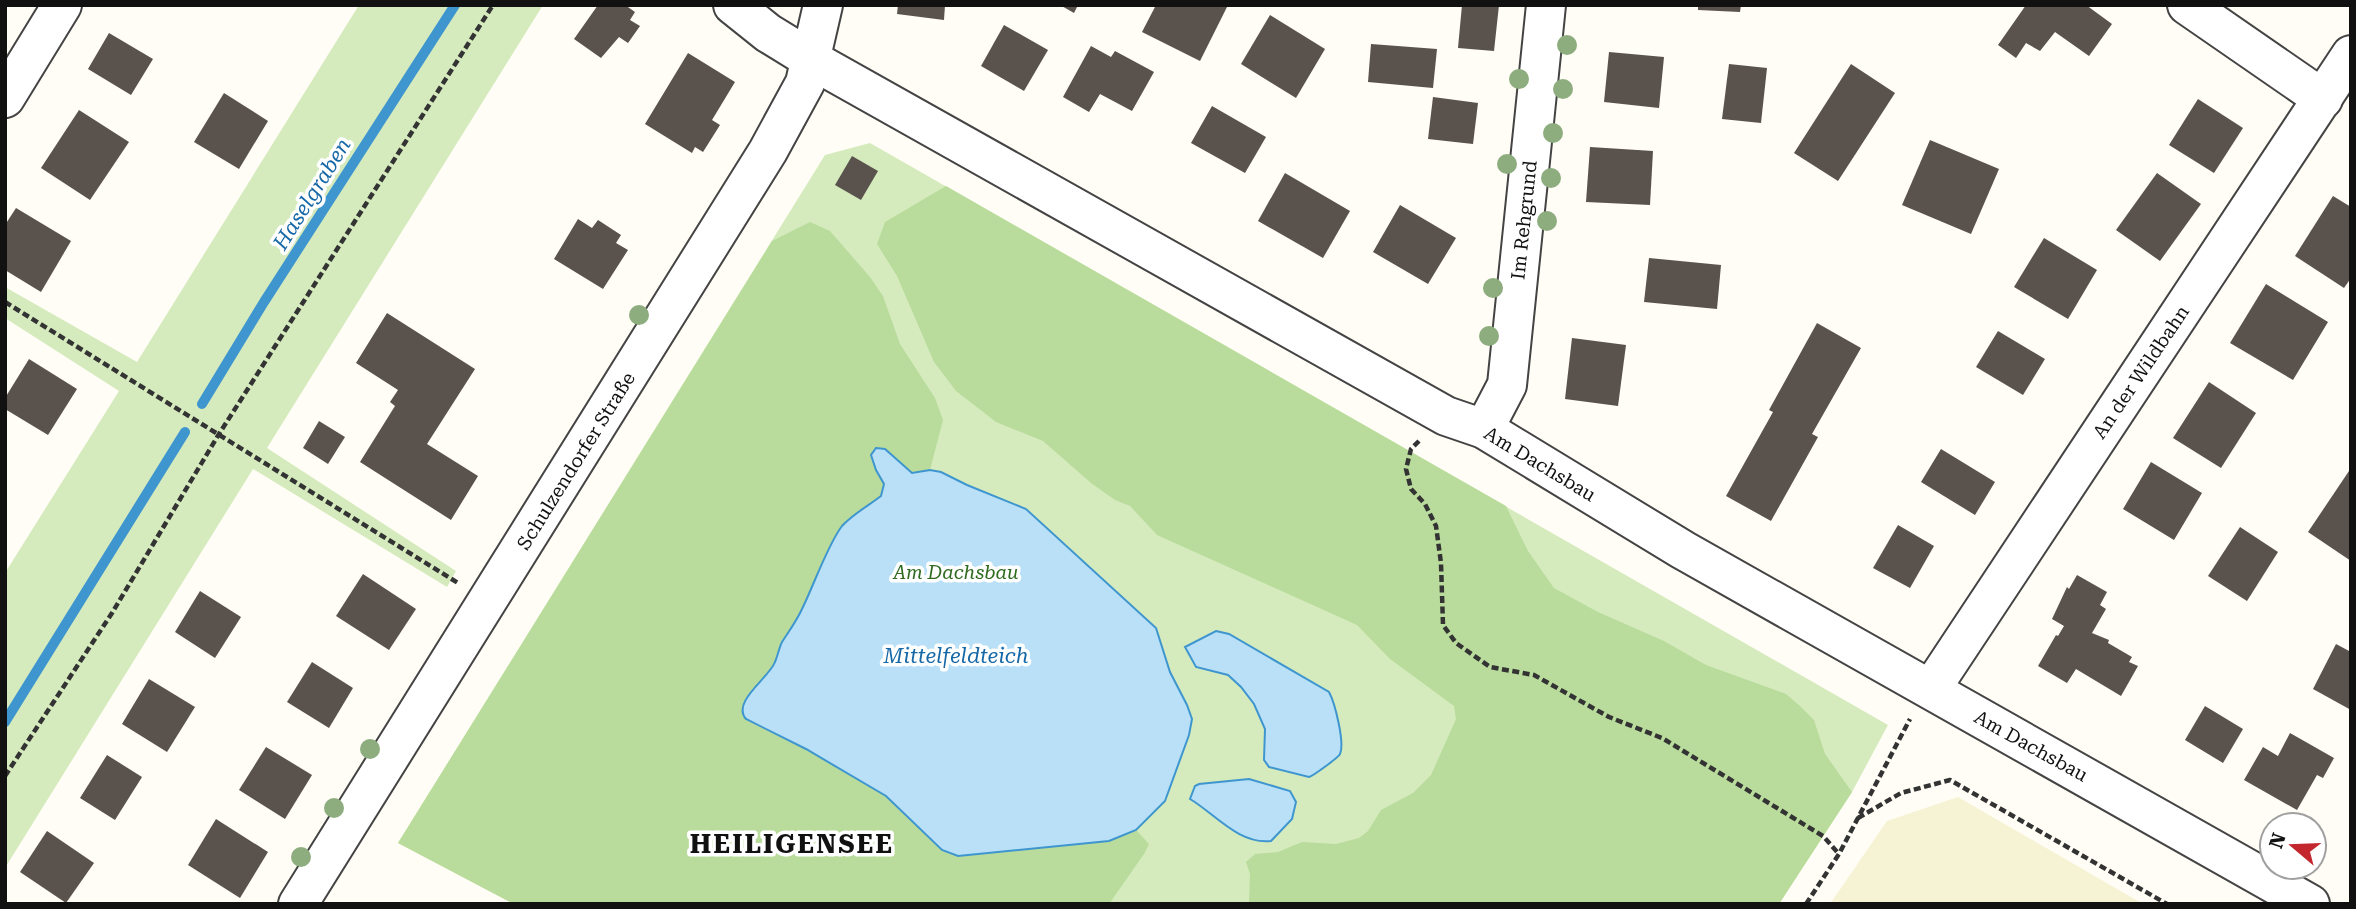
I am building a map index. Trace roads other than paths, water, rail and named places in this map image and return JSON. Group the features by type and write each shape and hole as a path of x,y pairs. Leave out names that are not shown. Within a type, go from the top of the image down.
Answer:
{"street":[{"path":"5,98 62,5"},
{"name":"Am Dachsbau","path":"733,5 768,33 811,60 1446,416 1484,429 1682,550 2310,904"},
{"name":"Schulzendorfer Straße","path":"298,904 768,150 805,83 822,5"},
{"name":"Im Rehgrund","path":"1484,429 1507,385 1546,5"},
{"path":"2187,5 2323,99"},
{"name":"An der Wildbahn","path":"1931,689 2351,55"}],"water":[{"name":"Mittelfeldteich","path":"876,448 885,449 912,473 930,470 941,472 1026,509 1156,628 1170,672 1192,719 1189,735 1165,801 1136,830 1109,841 958,856 942,850 886,796 806,749 746,719 743,705 775,662 782,642 800,614 837,534 851,518 881,496 884,484 871,455"},
{"path":"1216,631 1229,634 1329,692 1340,732 1339,756 1309,777 1269,767 1264,760 1265,729 1254,704 1228,675 1196,667 1185,647"},
{"path":"1249,779 1290,791 1296,802 1292,819 1271,841 1259,841 1238,833 1190,799 1195,786 1199,784"}],"waterway":[{"name":"Haselgraben","path":"202,404 264,302 455,5"},
{"name":"Haselgraben","path":"5,722 185,432"}],"district":[{"name":"HEILIGENSEE","path":"792,844"}]}
